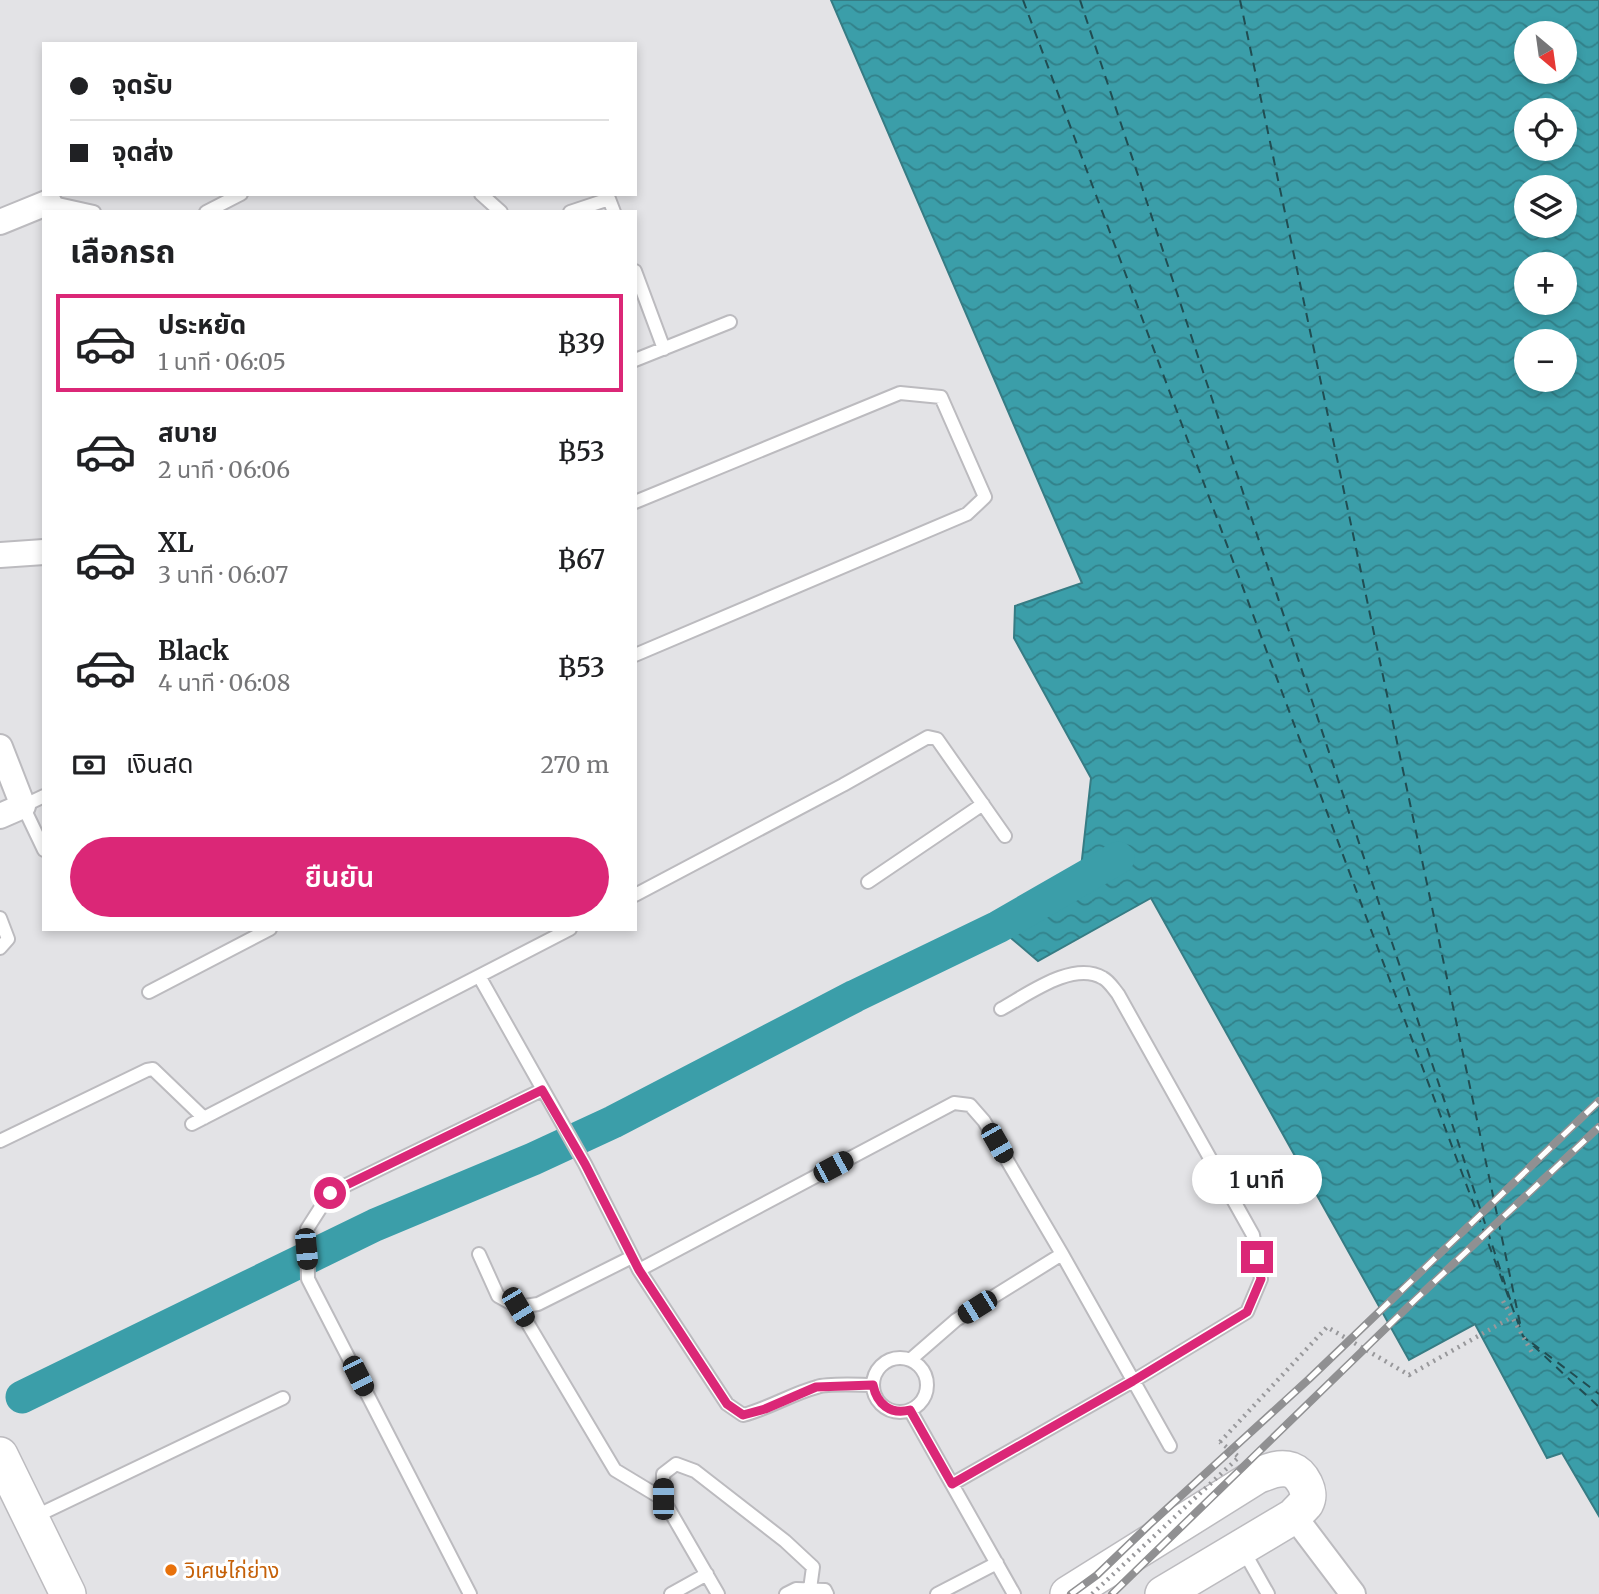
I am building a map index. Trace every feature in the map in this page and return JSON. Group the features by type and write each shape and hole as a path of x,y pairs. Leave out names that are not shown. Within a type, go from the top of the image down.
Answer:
{"street":[{"path":"0,222 48,198"},
{"path":"0,555 42,552"},
{"path":"0,747 34,801 0,816"},
{"path":"0,1455 68,1594"},
{"path":"1068,1594 1257,1476 1276,1469 1291,1470 1301,1477 1308,1489 1307,1502 1294,1516 1163,1594"},
{"path":"1294,1516 1353,1594"}],"lane":[{"path":"210,210 237,196"},
{"path":"483,196 499,210"},
{"path":"48,198 87,210"},
{"path":"576,210 609,199 613,210"},
{"path":"637,276 664,349"},
{"path":"637,359 730,322"},
{"path":"637,501 900,393 941,397 985,496 967,514 637,654"},
{"path":"637,894 843,786 928,737 937,739 1005,836"},
{"path":"34,801 42,840"},
{"path":"868,882 982,804"},
{"path":"0,918 9,939 0,948"},
{"path":"149,992 266,931"},
{"path":"0,1141 153,1069 198,1121 566,931"},
{"path":"952,1484 1133,1381 1247,1312 1261,1279 1253,1235 1118,994 1105,978 1088,972 1066,974 1001,1009"},
{"path":"479,976 585,1164 639,1270 727,1404 743,1415 765,1409 816,1387 873,1385"},
{"path":"470,1594 308,1279 307,1229 330,1193 542,1090"},
{"path":"639,1270 954,1103 970,1105 984,1121 1170,1446"},
{"path":"479,1254 498,1296 518,1307 615,1470 663,1499 718,1594"},
{"path":"910,1360 956,1320 1062,1254"},
{"path":"518,1307 538,1304 632,1256"},
{"path":"894,1359 910,1360 923,1372 927,1387 923,1399 910,1410 893,1411 875,1396 873,1385 883,1364 894,1359"},
{"path":"31,1518 283,1398"},
{"path":"910,1410 1014,1594"},
{"path":"663,1499 663,1474 676,1464 695,1471 785,1541 813,1567 810,1589"},
{"path":"1242,1548 1268,1594"},
{"path":"937,1594 997,1563"},
{"path":"671,1594 707,1574"},
{"path":"786,1594 796,1589 825,1590 827,1594"}],"path":[{"path":"1503,1301 1534,1356"},
{"path":"1092,1594 1239,1457 1220,1442 1327,1327 1409,1375 1512,1317"}],"water":[{"path":"831,0 1599,0 1599,1516 1562,1453 1547,1458 1475,1324 1409,1360 1151,898 1038,961 998,927 1023,925 1079,886 1091,778 1014,638 1015,606 1082,583"}],"waterway":[{"path":"22,1397 375,1225 533,1159 613,1122 855,996 998,927 1118,858"}],"ferry route":[{"path":"1023,0 1523,1336 1599,1407"},
{"path":"1080,0 1512,1305"},
{"path":"1240,0 1521,1328"},
{"path":"1532,1343 1599,1394"}],"railway":[{"path":"1071,1594 1097,1575 1309,1379 1599,1101"},
{"path":"1112,1594 1416,1299 1599,1127"}],"place":[{"name":"วิเศษไก่ย่าง","path":"171,1570"}],"route":[{"path":"330,1193 542,1090 585,1164 639,1270 727,1404 743,1415 765,1409 816,1387 873,1385 875,1396 884,1406 893,1411 910,1410 952,1484 1133,1381 1247,1312 1261,1279 1257,1257"}]}
